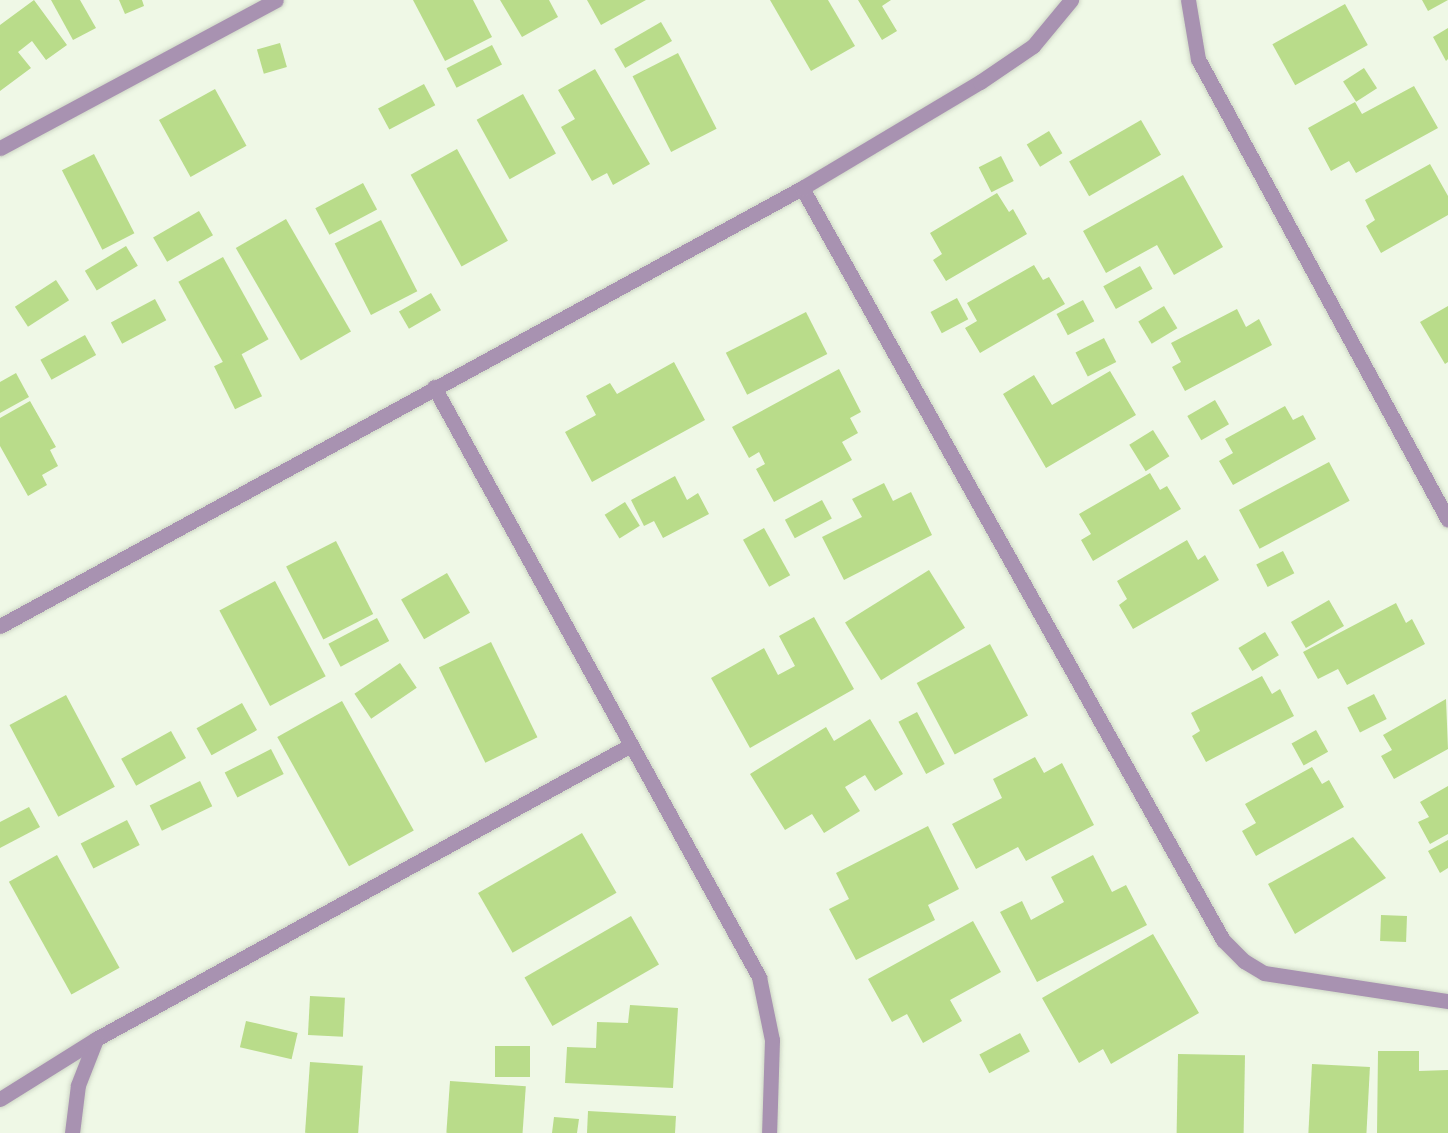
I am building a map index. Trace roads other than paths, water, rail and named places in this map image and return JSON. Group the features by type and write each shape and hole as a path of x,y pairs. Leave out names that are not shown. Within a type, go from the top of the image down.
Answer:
{"street":[{"path":"0,148 276,0"},
{"path":"0,626 802,188 980,82 1033,46 1071,0"},
{"path":"1188,0 1198,59 1448,520"},
{"path":"802,188 1223,940 1244,961 1264,973 1448,1001"},
{"path":"434,387 759,977 772,1040 769,1133"},
{"path":"0,1099 96,1039 631,745"},
{"path":"72,1133 78,1084 96,1039"}]}
